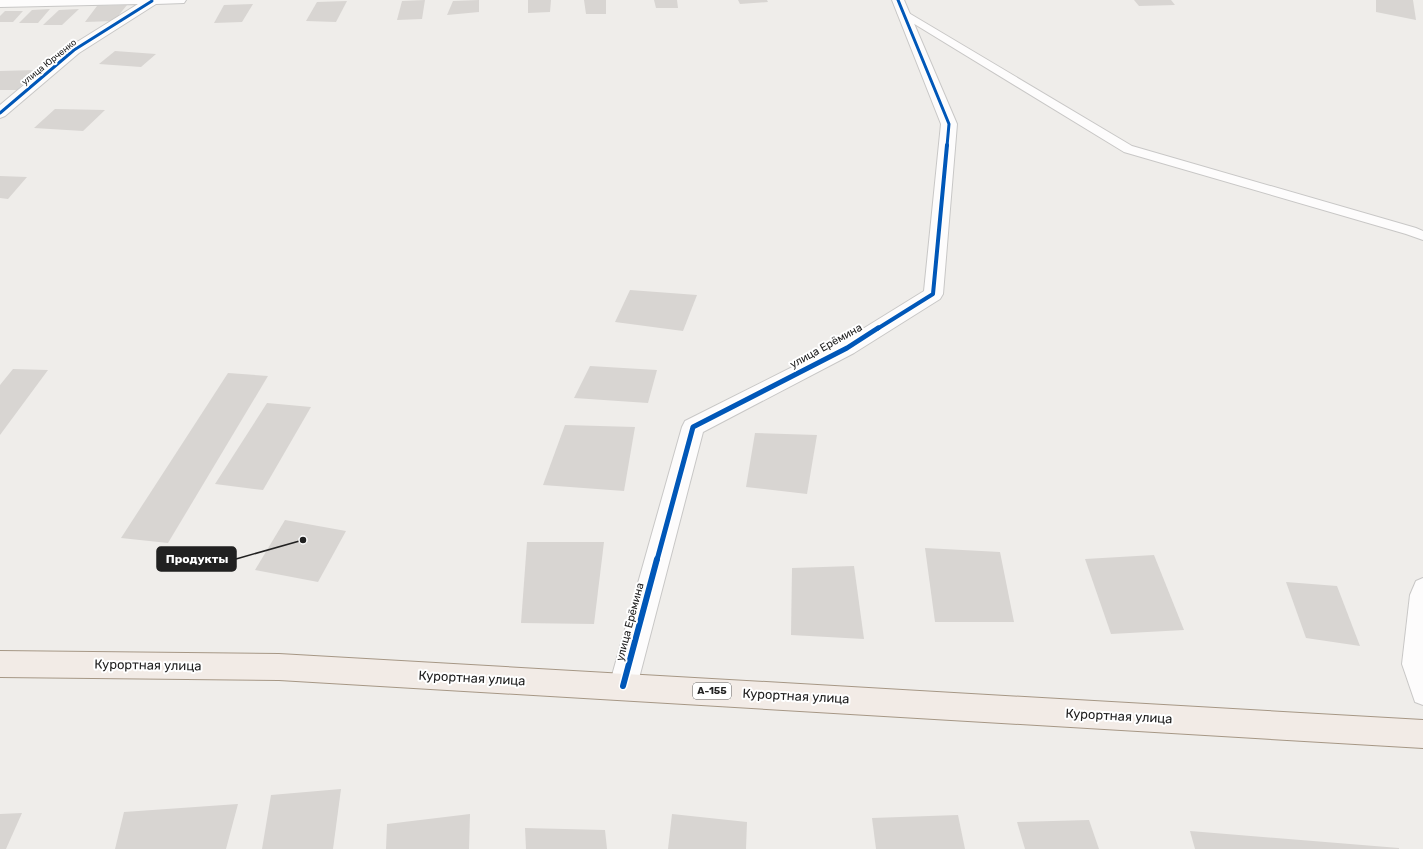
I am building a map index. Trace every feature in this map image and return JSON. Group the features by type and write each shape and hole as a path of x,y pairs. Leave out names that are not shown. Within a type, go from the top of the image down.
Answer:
{"main road":[{"name":"Курортная улица","path":"0,664 279,667 1423,734"}],"street":[{"path":"0,3 180,0"},
{"name":"улица Юрченко","path":"0,113 74,50 152,1"},
{"name":"улица Ерёмина","path":"623,686 693,427 847,348 933,294 949,124 900,6"}],"lane":[{"path":"900,6 1128,149 1411,231 1423,236"},
{"path":"1423,587 1420,595 1413,664 1423,694"}],"building":[{"path":"425,0 422,19 397,20 402,1"},
{"path":"479,0 479,12 447,15 453,1"},
{"path":"528,0 551,0 550,12 528,13"},
{"path":"584,0 606,0 606,14 586,14"},
{"path":"654,0 677,0 678,8 656,8"},
{"path":"738,0 767,0 768,2 740,4"},
{"path":"1134,0 1171,0 1175,5 1139,6"},
{"path":"1376,0 1413,0 1416,20 1376,12"},
{"path":"347,1 336,22 306,21 317,2"},
{"path":"253,4 242,22 214,23 224,5"},
{"path":"127,5 114,21 85,22 97,6"},
{"path":"50,9 38,23 19,23 32,10"},
{"path":"79,9 62,25 43,25 59,10"},
{"path":"5,11 23,11 13,22 0,22 0,16"},
{"path":"115,51 156,54 141,67 99,64"},
{"path":"36,70 17,90 0,90 0,71"},
{"path":"55,109 105,110 83,131 34,128"},
{"path":"0,176 27,177 8,199 0,198"},
{"path":"630,290 697,295 683,331 615,322"},
{"path":"590,366 657,370 648,403 574,398"},
{"path":"13,369 48,370 0,435 0,385"},
{"path":"228,373 268,376 168,543 121,538"},
{"path":"267,403 311,407 263,490 215,484"},
{"path":"565,425 635,427 624,491 543,485"},
{"path":"755,433 817,435 807,494 746,487"},
{"path":"285,520 346,531 318,582 255,570"},
{"path":"527,542 604,542 594,624 521,623"},
{"path":"925,548 1000,552 1014,622 935,622"},
{"path":"1154,555 1184,630 1111,634 1085,559"},
{"path":"854,566 864,639 791,635 792,568"},
{"path":"1286,582 1337,586 1360,646 1306,638"},
{"path":"341,789 333,849 262,849 271,795"},
{"path":"238,804 226,849 115,849 124,812"},
{"path":"22,813 6,849 0,849 0,814"},
{"path":"470,814 469,849 386,849 387,824"},
{"path":"672,814 747,822 746,849 668,849"},
{"path":"958,815 965,849 876,849 872,818"},
{"path":"1089,820 1099,849 1025,849 1017,822"},
{"path":"525,828 605,830 607,849 526,849"},
{"path":"1190,831 1399,848 1399,849 1195,849"}],"cycle path":[{"path":"623,686 693,427 847,348 933,294 949,124 898,0"},
{"path":"0,113 74,50 152,1"}],"place":[{"name":"Продукты","path":"303,540"}]}
